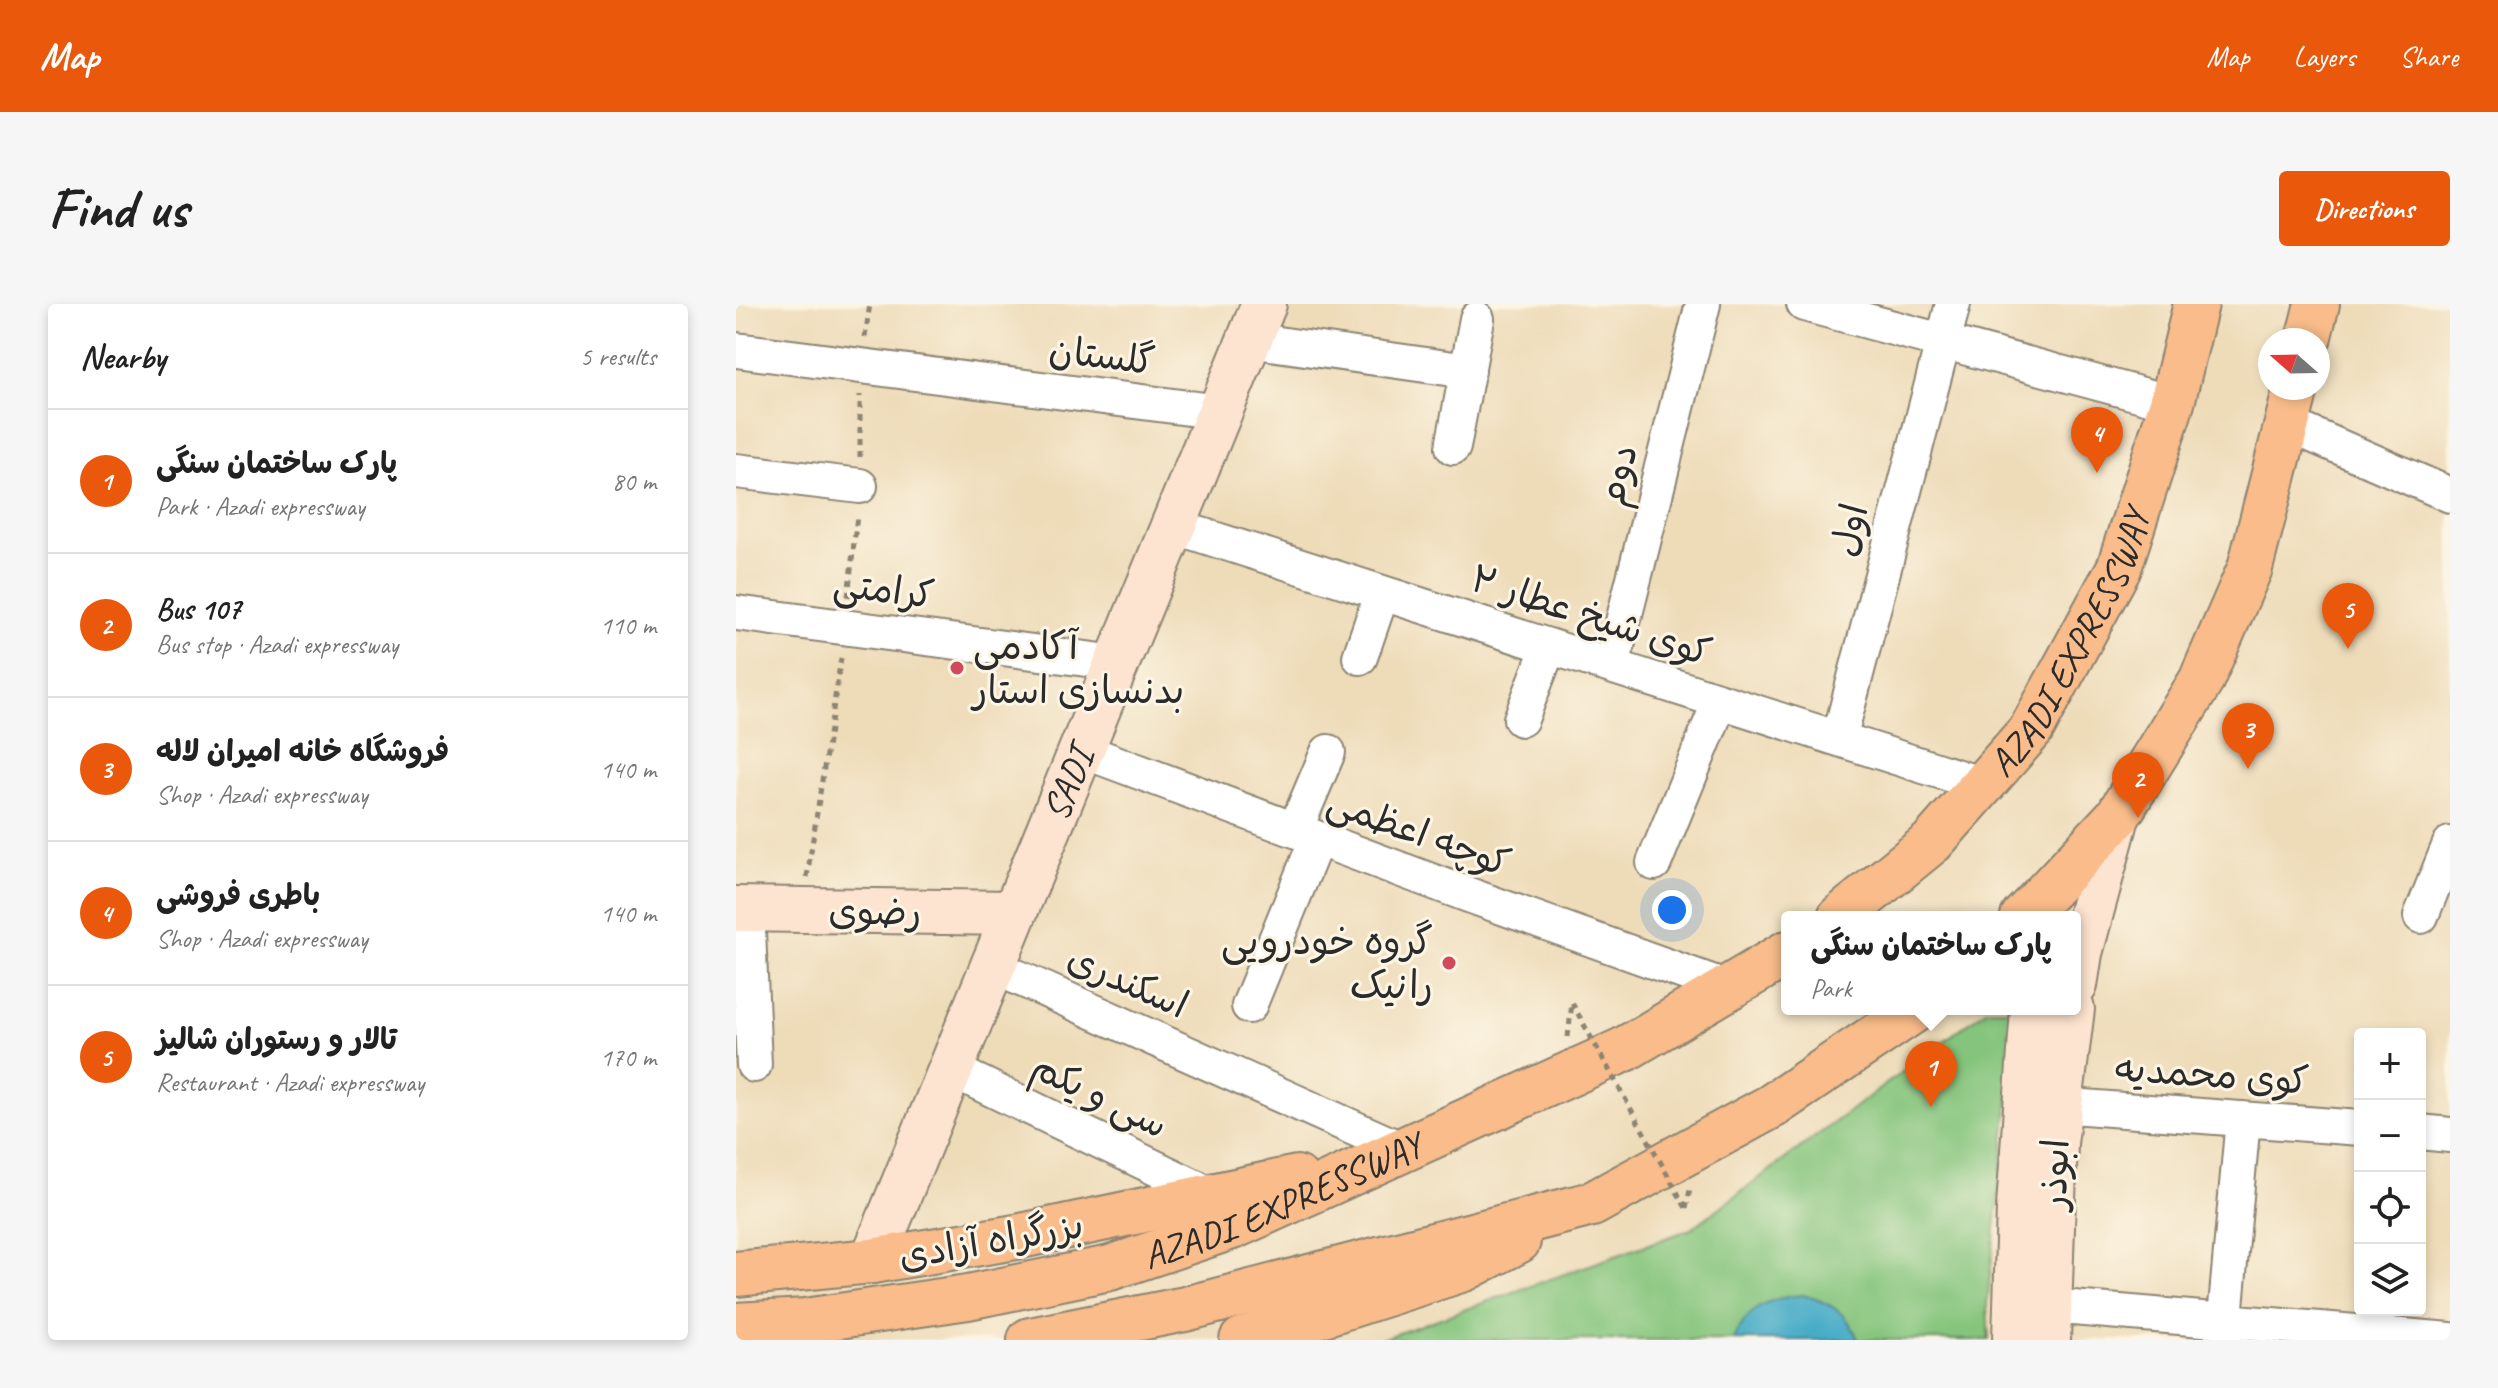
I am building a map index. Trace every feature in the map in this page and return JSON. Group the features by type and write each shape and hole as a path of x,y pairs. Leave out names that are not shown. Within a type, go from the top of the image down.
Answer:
{"highway":[{"name":"AZADI EXPRESSWAY","path":"1847,911 1932,842 2031,730 2119,568 2172,403 2196,304"},
{"path":"2311,328 2317,304"},
{"path":"2029,911 2117,817 2201,681 2250,568 2291,406"},
{"name":"AZADI EXPRESSWAY","path":"736,1325 805,1321 968,1297 1110,1268 1235,1226 1625,1049 1781,957"},
{"name":"AZADI EXPRESSWAY","path":"1030,1340 1185,1309 1592,1204 1772,1106 1907,1015"},
{"name":"بزرگراه آزادی","path":"736,1274 872,1261 1016,1237 1395,1155"},
{"path":"1242,1340 1303,1334 1464,1269 1592,1204"}],"main road":[{"name":"SADI","path":"872,1261 1256,322"},
{"path":"2081,949 2117,817"},
{"name":"رضوی","path":"742,909 1014,913"},
{"name":"ابوذر","path":"2034,1015 2042,1103 2048,1323"},
{"name":"ابوذر","path":"2015,1340 2042,1103 2070,1015"}],"street":[{"name":"دوم","path":"1612,666 1703,304"},
{"path":"1804,304 2172,403"},
{"name":"اول","path":"1839,739 1953,304"},
{"path":"1453,447 1477,319"},
{"path":"1256,322 1468,371"},
{"name":"گلستان","path":"736,350 1220,412"},
{"path":"2291,406 2450,495"},
{"path":"736,471 860,486"},
{"name":"کوی شیخ عطار ۲","path":"1173,526 1983,785"},
{"path":"1360,657 1382,593"},
{"name":"کرامتی","path":"736,613 1117,663"},
{"path":"1521,719 1549,646"},
{"path":"1654,863 1720,701"},
{"name":"کوچه اعظمی","path":"1081,750 1728,988"},
{"path":"1249,1006 1306,835 1328,752"},
{"path":"2421,916 2450,844"},
{"path":"742,909 754,1065"},
{"name":"اسکندری","path":"992,966 1395,1155"},
{"name":"سی و یکم","path":"950,1069 1214,1196"},
{"name":"کوی محمدیه","path":"2042,1103 2354,1128"},
{"path":"2224,1330 2243,1119"},
{"path":"2426,1133 2450,1135"},
{"path":"2048,1323 2450,1340"}],"path":[{"path":"802,910 845,626"},
{"path":"1572,1003 1686,1208"}],"green space":[{"path":"1979,1015 2017,1015 1987,1305 1989,1340 1379,1340 1691,1229"}],"water":[{"path":"1803,1295 1837,1310 1858,1340 1734,1340 1745,1320 1761,1306 1780,1298"}],"place":[{"name":"باطری فروشی","path":"2097,473"},
{"name":"تالار و رستوران شالیز","path":"2348,649"},
{"name":"آکادمی بدنسازی استار","path":"957,668"},
{"name":"فروشگاه خانه امیران لاله","path":"2248,769"},
{"name":"Bus 107","path":"2138,818"},
{"name":"گروه خودرویی رانیک","path":"1449,963"},
{"name":"پارک ساختمان سنگی","path":"1931,1107"}]}
